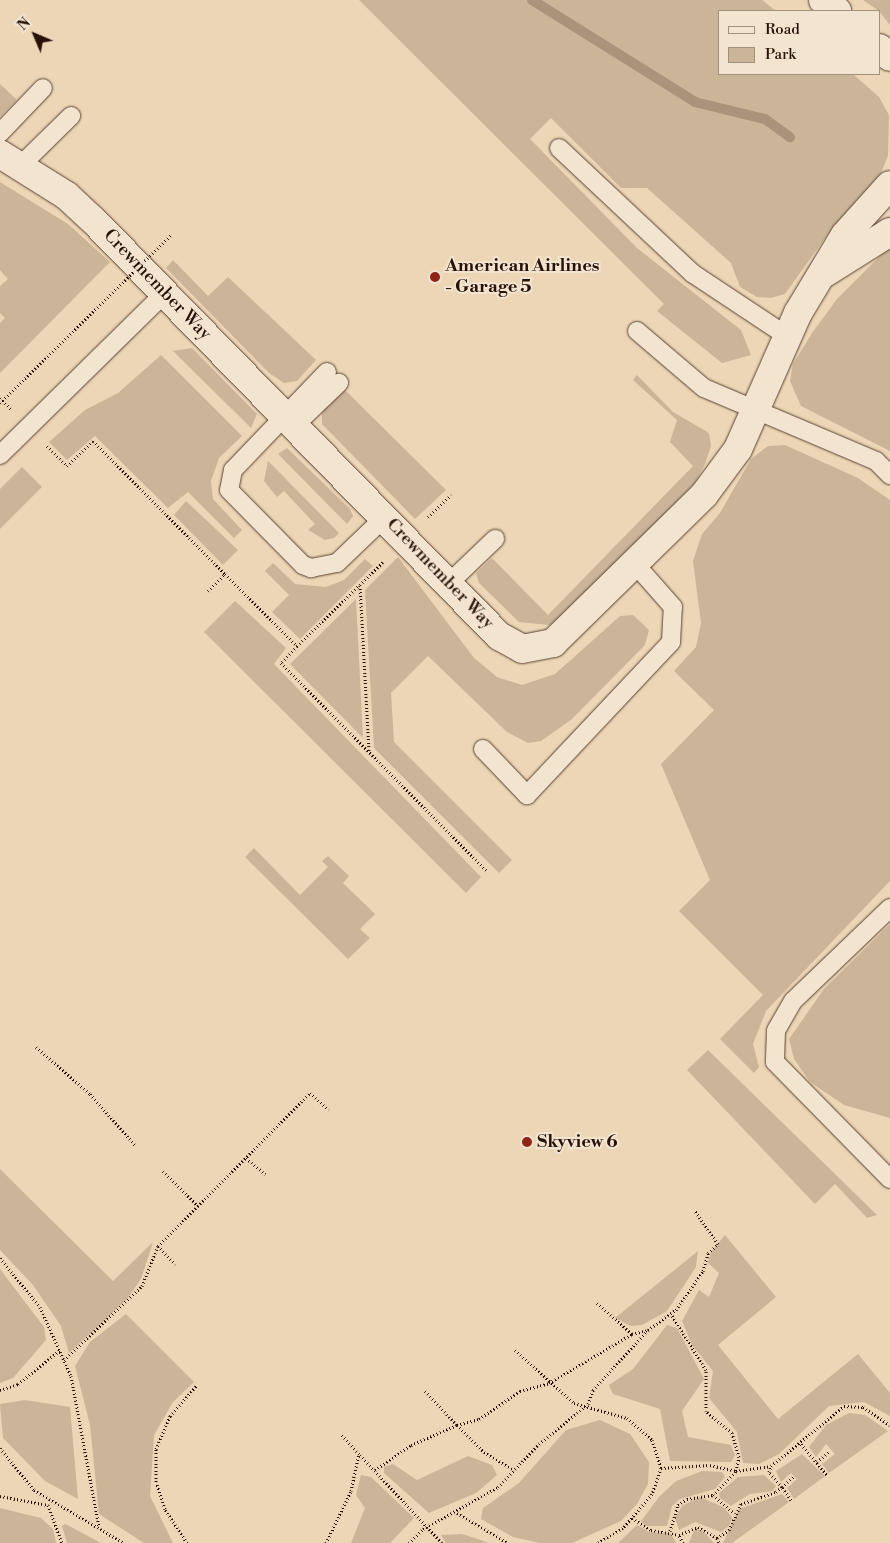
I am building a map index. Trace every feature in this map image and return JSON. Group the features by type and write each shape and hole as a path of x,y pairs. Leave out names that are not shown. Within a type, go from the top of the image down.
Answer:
{"street":[{"path":"823,0 836,10"},
{"path":"880,49 890,58"},
{"name":"Crewmember Way","path":"10,160 68,196 509,644 537,650 553,643 634,564 722,473 756,408 787,336 825,273 845,235 890,185"},
{"name":"Crewmember Way","path":"825,273 890,232"}],"lane":[{"path":"0,133 43,88"},
{"path":"10,160 70,116"},
{"path":"559,148 692,273 787,336"},
{"path":"0,455 165,293"},
{"path":"637,331 704,388 756,408 876,462 890,475"},
{"path":"333,378 229,479 229,490 303,565 329,567 385,517"},
{"path":"450,583 495,539"},
{"path":"483,748 527,795 671,642 673,607 634,564"},
{"path":"890,908 793,1001 776,1031 775,1062 890,1179"}],"path":[{"path":"0,403 172,234"},
{"path":"0,398 67,466 92,441 225,574"},
{"path":"360,584 369,752"},
{"path":"297,646 281,663 487,871"},
{"path":"36,1047 90,1094 136,1146"},
{"path":"64,1360 142,1286 158,1246 310,1093 329,1110"},
{"path":"246,1158 265,1174"},
{"path":"163,1171 198,1206"},
{"path":"409,1543 431,1526 457,1513 498,1487 514,1470 588,1404 593,1390 648,1330 671,1314 718,1244 695,1210"},
{"path":"158,1246 175,1264"},
{"path":"0,1258 40,1307 64,1360 82,1422 82,1458 98,1527"},
{"path":"597,1303 632,1334"},
{"path":"670,1531 678,1505 713,1494 736,1472 739,1457 732,1433 706,1411 706,1370 671,1314"},
{"path":"375,1470 411,1445 457,1425 479,1418 520,1391 549,1383 632,1334 648,1330"},
{"path":"0,1390 18,1384 60,1350"},
{"path":"515,1350 549,1383 574,1403 588,1404 627,1418 652,1440 662,1468 652,1494 632,1518 597,1543"},
{"path":"187,1543 165,1509 156,1482 156,1449 170,1416 197,1385"},
{"path":"425,1391 484,1452 514,1470"},
{"path":"662,1468 710,1465 736,1472 771,1466 801,1444 827,1417 844,1406 862,1407 890,1425"},
{"path":"340,1433 431,1526 442,1543"},
{"path":"801,1444 827,1475"},
{"path":"0,1448 34,1490 124,1543"},
{"path":"817,1462 829,1452"},
{"path":"326,1543 351,1491 359,1454"},
{"path":"771,1466 769,1472 791,1500"},
{"path":"718,1538 729,1530 734,1513 742,1504 782,1487 793,1477"},
{"path":"713,1494 734,1513"},
{"path":"0,1496 48,1505 62,1543"},
{"path":"457,1513 508,1543"},
{"path":"632,1518 651,1530 670,1531 680,1535 698,1527 718,1538 720,1543"},
{"path":"680,1535 683,1543"},
{"path":"605,1538 605,1543"}],"green space":[{"path":"359,0 762,0 775,10 718,10 718,75 854,75 879,97 889,115 888,156 881,173 830,231 785,294 771,298 757,297 740,287 731,263 647,188 621,188 551,118 530,139 637,248 741,330 751,355 722,363 657,311 664,304"},
{"path":"863,0 890,0 890,25 880,10"},
{"path":"0,84 17,100 0,117"},
{"path":"0,182 68,224 110,262 0,373 0,323 5,318 0,313 0,286 8,279 0,270"},
{"path":"890,246 890,451 801,406 790,381 793,364 812,333 837,299"},
{"path":"173,260 208,296 228,277 316,360 297,381 284,383 269,373 166,268"},
{"path":"192,348 257,414 251,428 173,351"},
{"path":"161,355 242,436 219,458 211,481 213,499 242,530 234,538 188,492 168,508 95,436 67,460 49,442 85,410 118,393"},
{"path":"637,375 673,412 709,433 711,446 705,464 695,483 565,617 549,625 519,622 479,583 476,573 492,558 548,615 693,466 670,442 677,420 633,380"},
{"path":"345,390 446,490 415,519 322,424 322,412"},
{"path":"785,445 858,478 890,500 890,881 766,1011 753,1044 759,1067 754,1073 720,1039 763,995 679,911 710,880 661,764 714,710 674,671 696,647 701,623 693,561 702,534 720,513 751,459 768,446"},
{"path":"287,448 350,509 353,516 347,524 278,454"},
{"path":"268,461 339,533 334,538 325,540 308,530 315,524 284,491 277,497 264,481"},
{"path":"22,467 42,487 0,529 0,489"},
{"path":"186,501 238,550 223,565 174,515"},
{"path":"398,557 474,658 497,677 522,685 555,674 620,616 633,615 649,630 645,645 572,719 541,741 528,743 507,732 428,656 391,693 394,742 512,860 499,873 374,748 365,590"},
{"path":"365,559 373,566 300,639 272,612 289,595 265,571 273,563 295,584 326,587 344,580"},
{"path":"356,599 363,738 290,664"},
{"path":"235,601 286,648 274,664 481,877 466,893 204,632"},
{"path":"254,848 300,895 328,867 322,861 328,856 349,876 343,883 375,914 360,929 370,938 348,959 245,857"},
{"path":"890,924 890,1118 844,1105 810,1082 794,1059 789,1039 824,989"},
{"path":"708,1050 877,1215 867,1218 835,1184 815,1204 687,1070"},
{"path":"0,1169 113,1281 153,1242 141,1279 127,1299 69,1353 61,1326 33,1285 0,1250"},
{"path":"725,1235 776,1297 718,1345 778,1419 858,1354 890,1393 890,1416 864,1402 829,1406 779,1454 759,1464 743,1463 737,1432 709,1398 713,1371 692,1345 682,1321 699,1290 709,1297 719,1273 708,1263 711,1252"},
{"path":"698,1251 696,1267 667,1311 642,1325 631,1326 615,1318"},
{"path":"0,1269 44,1327 46,1340 13,1378 0,1383"},
{"path":"126,1314 194,1382 173,1402 154,1435 150,1496 173,1543 144,1543 99,1514 90,1425 75,1366 90,1342"},
{"path":"667,1325 677,1328 704,1379 682,1411 688,1437 731,1445 735,1455 731,1462 670,1461 660,1409 613,1394 609,1385 633,1369"},
{"path":"25,1400 70,1407 78,1499 45,1481 3,1438 0,1404"},
{"path":"849,1413 865,1415 888,1431 829,1473 822,1464 835,1454 826,1444 816,1457 809,1447 826,1425"},
{"path":"600,1420 630,1434 649,1462 648,1484 637,1504 621,1521 572,1543 540,1543 513,1537 481,1519 483,1508 519,1483 566,1430"},
{"path":"802,1454 825,1476 794,1499 787,1488 797,1479 791,1473 781,1482 776,1471"},
{"path":"468,1456 492,1465 497,1475 476,1493 429,1513 384,1473 384,1467 393,1464 417,1480"},
{"path":"702,1471 722,1472 725,1477 715,1489 680,1499 672,1506 667,1526 645,1526 641,1521 659,1497 676,1481"},
{"path":"361,1475 371,1477 414,1518 390,1543 351,1543 365,1508 356,1495"},
{"path":"764,1475 776,1486 773,1491 750,1494 731,1506 720,1498 719,1493 738,1477"},
{"path":"782,1494 789,1502 732,1543 723,1543 739,1509"},
{"path":"700,1497 723,1507 732,1517 729,1526 721,1532 695,1522 679,1530 675,1518 682,1506"},
{"path":"0,1508 41,1518 53,1529 56,1543 0,1543"},
{"path":"65,1524 101,1543 67,1543 62,1526"},
{"path":"637,1525 649,1532 671,1534 676,1543 618,1543"},
{"path":"694,1530 702,1530 714,1543 689,1543"},
{"path":"462,1534 488,1543 446,1543 441,1535"}],"waterway":[{"path":"532,0 695,102 765,119 790,137"}],"place":[{"name":"American Airlines - Garage 5","path":"435,277"},
{"name":"Skyview 6","path":"527,1142"}]}
